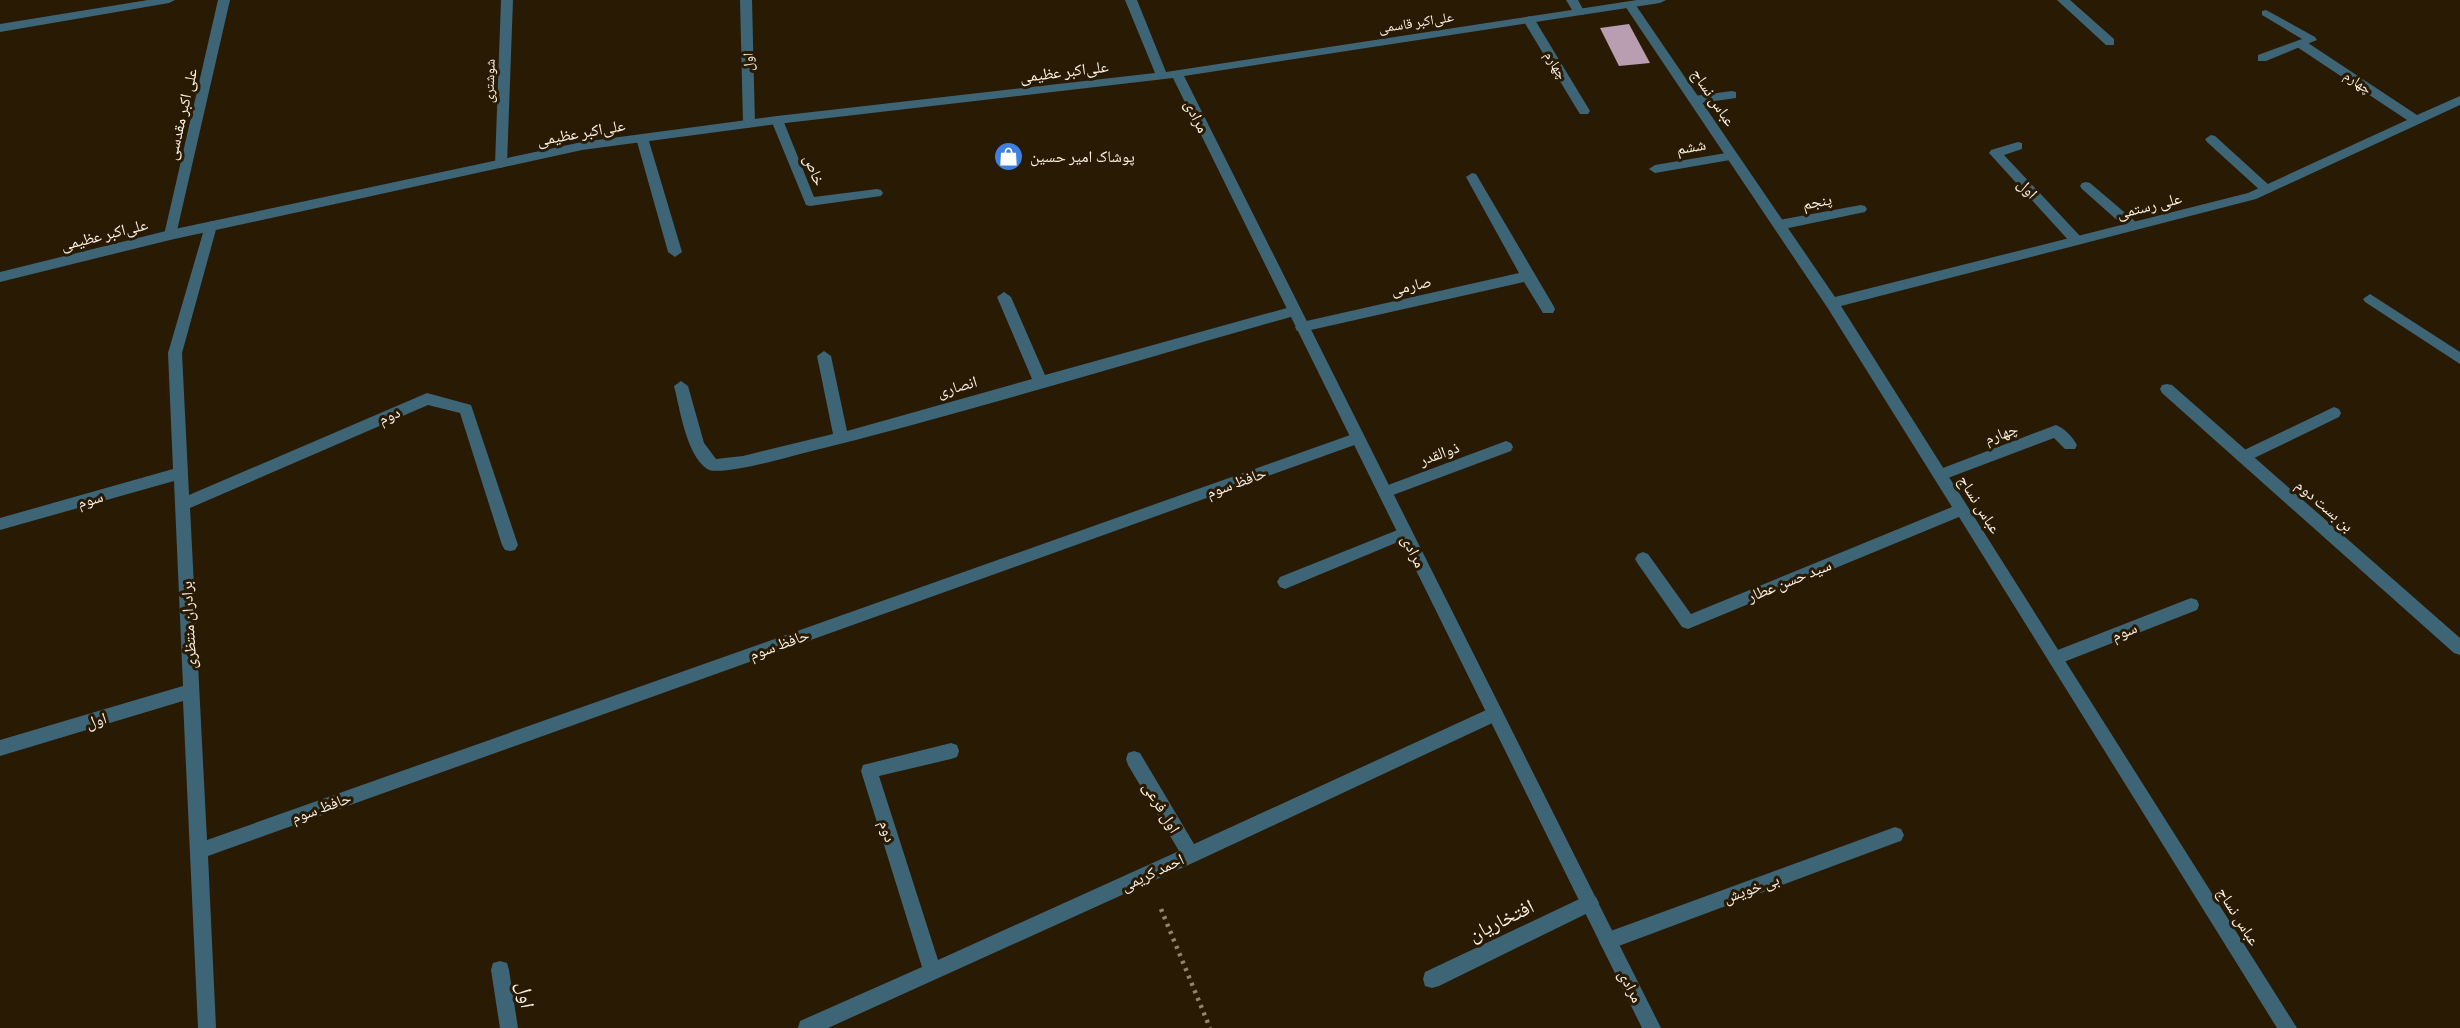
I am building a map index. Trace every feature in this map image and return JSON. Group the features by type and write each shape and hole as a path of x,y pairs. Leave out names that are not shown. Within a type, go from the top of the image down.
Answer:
{"street":[{"path":"0,28 169,0"},
{"name":"علی اکبر مقدسی","path":"170,235 224,0"},
{"name":"شوشتری","path":"501,164 507,0"},
{"name":"اول","path":"746,0 749,124"},
{"name":"مرادی","path":"1131,0 1294,311 1652,1028"},
{"path":"1572,0 1579,13"},
{"name":"علی‌اکبر قاسمی","path":"1169,75 1660,0"},
{"path":"2063,0 2109,42"},
{"name":"عباس نساج","path":"1631,6 1832,303 2288,1028"},
{"path":"2262,58 2311,40 2266,13"},
{"name":"چهارم","path":"1529,20 1584,111"},
{"name":"چهارم","path":"2301,44 2416,120"},
{"name":"علی‌اکبر عظیمی","path":"0,277 170,235 582,146 777,120 1169,75"},
{"path":"1694,100 1732,95"},
{"name":"علی رستمی","path":"1832,303 2252,196 2460,100"},
{"name":"خاص","path":"777,120 810,202 878,193"},
{"path":"642,138 675,252"},
{"path":"2211,139 2266,189"},
{"name":"اول","path":"2018,146 1995,153 2076,240"},
{"name":"ششم","path":"1654,169 1732,156"},
{"path":"1472,177 1548,309"},
{"path":"2086,186 2132,226"},
{"name":"پنجم","path":"1779,225 1861,209"},
{"name":"برادران منتظری","path":"207,1028 175,353 211,226"},
{"name":"صارمی","path":"1302,327 1527,276"},
{"path":"1004,297 1040,381"},
{"path":"2370,299 2460,359"},
{"name":"انصاری","path":"681,386 697,445 712,465 743,462 841,438 1294,311"},
{"path":"824,356 841,438"},
{"name":"بن بست دوم","path":"2167,389 2460,648"},
{"name":"دوم","path":"183,504 427,399 466,409 510,545"},
{"path":"2244,458 2334,413"},
{"name":"چهارم","path":"1940,475 2056,431 2070,445"},
{"name":"حافظ سوم","path":"199,851 1358,438"},
{"name":"ذوالقدر","path":"1385,492 1506,447"},
{"name":"سوم","path":"0,524 181,473"},
{"name":"سید حسن عطار","path":"1643,559 1688,622 1963,509"},
{"path":"1285,582 1405,533"},
{"name":"سوم","path":"2056,658 2191,605"},
{"name":"اول","path":"0,748 191,691"},
{"name":"احمد کریمی","path":"807,1028 1191,855 1496,714"},
{"name":"دوم","path":"932,971 869,771 951,751"},
{"name":"اول فرعی","path":"1134,759 1191,855"},
{"name":"بی خویش","path":"1608,941 1894,835"},
{"name":"افتخاریان","path":"1432,979 1590,903"},
{"name":"اول","path":"500,970 509,1028"}],"path":[{"path":"1147,875 1210,1028"}],"building":[{"path":"1629,24 1650,63 1619,66 1600,28"}],"place":[{"name":"پوشاک امیر حسین","path":"1009,156"}]}
